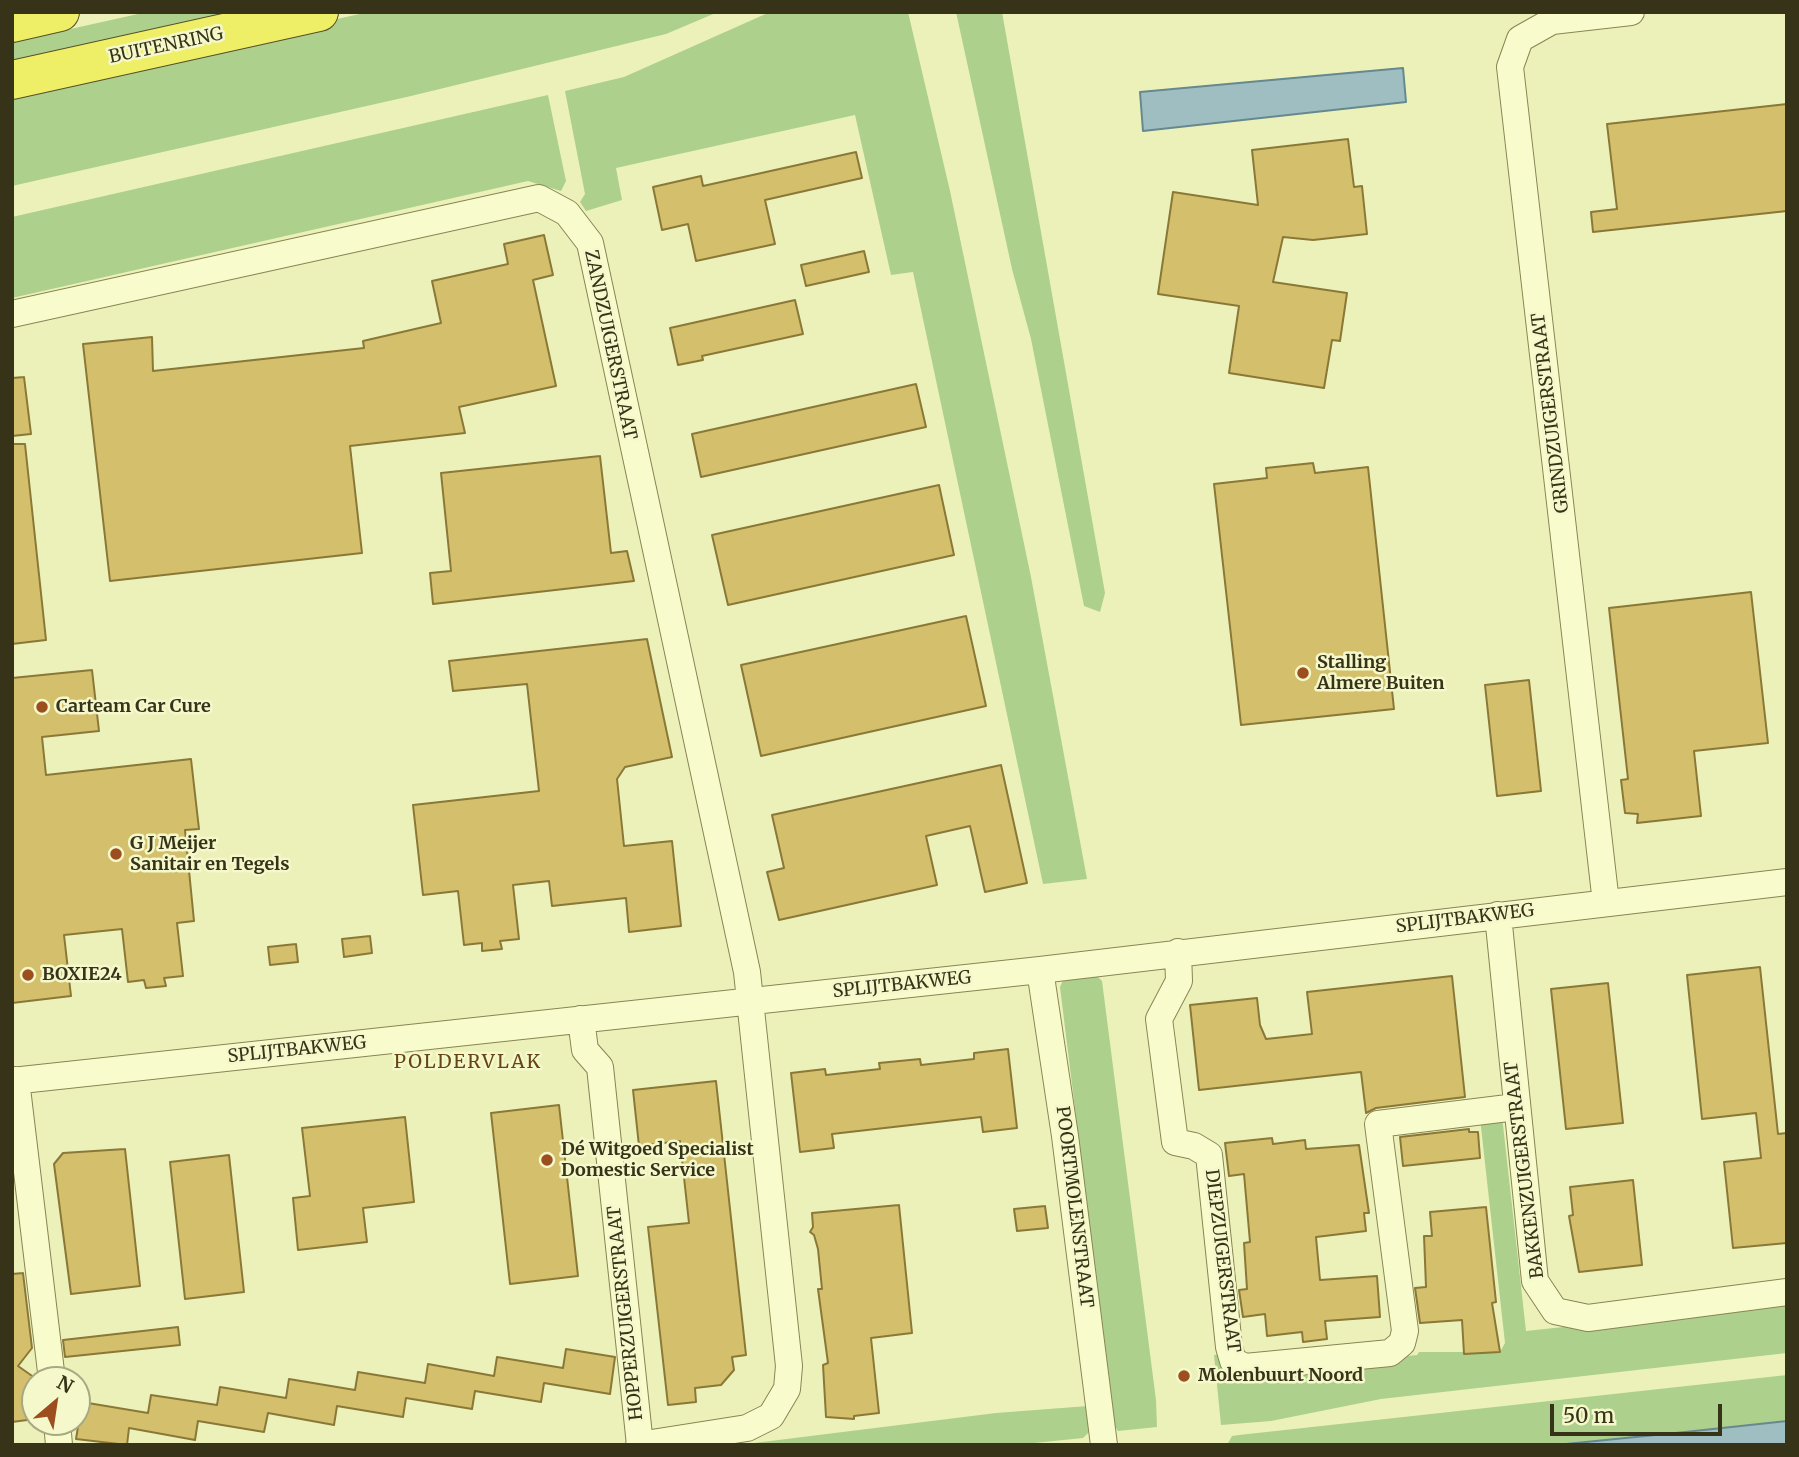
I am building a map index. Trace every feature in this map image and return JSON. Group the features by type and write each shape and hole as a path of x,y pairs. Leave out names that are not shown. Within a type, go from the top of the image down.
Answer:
{"highway":[{"path":"12,23 60,12"},
{"name":"BUITENRING","path":"12,80 319,12"}],"street":[{"name":"GRINDZUIGERSTRAAT","path":"1606,903 1510,67 1520,39 1552,21 1631,12"},
{"name":"ZANDZUIGERSTRAAT","path":"12,314 539,198 567,213 590,243 751,1001"},
{"name":"SPLIJTBAKWEG","path":"50,1366 14,1081 1040,970 1787,882"},
{"name":"BAKKENZUIGERSTRAAT","path":"1498,915 1535,1281 1555,1311 1588,1318 1787,1292"},
{"name":"DIEPZUIGERSTRAAT","path":"1178,952 1179,981 1159,1019 1175,1142 1194,1146 1209,1155 1229,1347 1233,1361 1245,1367 1390,1353 1402,1343 1405,1331 1378,1124 1516,1107"},
{"name":"POORTMOLENSTRAAT","path":"1040,970 1065,1136 1104,1445"},
{"name":"HOPPERZUIGERSTRAAT","path":"581,1019 585,1050 600,1067 639,1445 747,1428 771,1416 787,1389 787,1353 751,1001"}],"green space":[{"path":"147,12 256,12 12,67 12,42"},
{"path":"368,12 718,12 666,34 411,96 12,186 12,94"},
{"path":"770,12 908,12 950,191 1031,577 1087,879 1043,884 913,272 891,275 855,115 616,168 622,200 586,211 580,202 585,194 565,91 624,77"},
{"path":"956,12 1002,12 1105,593 1100,612 1084,606 1031,339 1012,269"},
{"path":"548,95 566,181 561,191 528,181 12,298 12,217"},
{"path":"1093,972 1102,981 1156,1400 1157,1427 1118,1431 1114,1425 1060,987 1066,974"},
{"path":"1502,1116 1526,1331 1787,1303 1787,1353 1381,1399 1271,1421 1221,1425 1214,1355 1224,1354 1247,1373 1417,1355 1419,1352 1500,1352 1505,1343 1480,1118"},
{"path":"1787,1375 1787,1421 1556,1445 1227,1445 1232,1436 1239,1435"},
{"path":"1088,1406 1092,1429 1083,1438 1015,1445 738,1445 996,1413"}],"water":[{"path":"1403,68 1406,102 1143,131 1140,92"},
{"path":"1787,1421 1787,1445 1556,1445 1685,1432"}],"building":[{"path":"1787,104 1787,211 1593,232 1591,212 1617,209 1607,124"},
{"path":"1348,139 1354,187 1362,186 1367,234 1313,240 1283,237 1273,282 1347,293 1340,341 1332,340 1324,388 1229,373 1239,306 1158,294 1173,192 1258,205 1252,150"},
{"path":"856,152 862,178 765,200 775,244 696,261 688,224 662,230 653,187 701,176 703,186"},
{"path":"544,235 553,275 533,280 556,386 459,407 465,433 350,446 362,553 110,581 83,344 152,337 153,371 364,348 363,341 441,323 432,281 508,264 504,244"},
{"path":"864,251 869,272 806,286 801,265"},
{"path":"795,300 803,334 702,356 703,360 678,365 670,328"},
{"path":"24,377 31,434 12,436 12,378"},
{"path":"916,384 926,427 701,477 692,434"},
{"path":"12,444 25,444 46,640 12,644"},
{"path":"600,456 611,553 627,551 634,581 433,604 430,573 451,571 441,473"},
{"path":"1313,463 1315,473 1368,467 1394,709 1241,725 1214,484 1267,478 1266,468"},
{"path":"939,485 954,555 728,605 712,535"},
{"path":"1751,592 1768,743 1694,751 1701,816 1637,823 1638,814 1625,813 1621,780 1628,779 1609,608"},
{"path":"966,616 986,706 761,756 741,665"},
{"path":"647,639 672,757 625,767 617,779 624,846 672,841 681,926 629,932 626,898 552,906 549,881 513,885 519,939 500,941 502,949 482,951 482,943 464,945 458,891 423,895 413,805 539,791 527,684 453,691 449,661"},
{"path":"92,670 99,731 42,737 46,775 191,759 199,829 185,830 194,921 177,923 183,976 164,978 166,986 146,988 144,980 128,982 122,929 64,935 71,996 12,1003 12,678"},
{"path":"1529,680 1541,791 1497,796 1485,685"},
{"path":"1001,765 1027,883 985,892 970,826 926,836 937,885 779,920 767,872 784,868 772,815"},
{"path":"370,936 372,953 344,957 342,939"},
{"path":"296,944 298,962 270,965 268,947"},
{"path":"1760,967 1778,1134 1787,1133 1787,1243 1733,1248 1724,1162 1761,1158 1756,1113 1702,1119 1687,975"},
{"path":"1452,976 1465,1097 1376,1108 1366,1113 1361,1072 1199,1090 1190,1005 1257,998 1260,1025 1266,1039 1312,1034 1307,992"},
{"path":"1608,983 1623,1123 1566,1129 1551,989"},
{"path":"1008,1049 1017,1128 983,1132 981,1117 832,1134 834,1148 800,1152 791,1073 825,1069 826,1075 880,1069 879,1063 920,1059 921,1065 974,1059 974,1053"},
{"path":"716,1081 746,1355 732,1357 734,1370 721,1385 695,1388 696,1402 668,1405 648,1227 689,1223 680,1141 639,1146 633,1090"},
{"path":"559,1105 578,1276 510,1284 491,1113"},
{"path":"405,1117 414,1202 363,1208 367,1242 298,1250 293,1198 310,1196 302,1128"},
{"path":"1469,1129 1469,1132 1478,1132 1480,1158 1403,1166 1400,1137"},
{"path":"1272,1138 1273,1144 1305,1140 1306,1149 1359,1145 1369,1213 1364,1213 1366,1231 1316,1237 1320,1280 1377,1276 1380,1317 1325,1321 1327,1339 1303,1342 1302,1332 1267,1336 1265,1314 1243,1317 1239,1290 1247,1289 1244,1243 1250,1242 1244,1174 1229,1176 1225,1143"},
{"path":"125,1149 140,1286 71,1294 54,1164 63,1153"},
{"path":"229,1155 244,1292 185,1299 170,1162"},
{"path":"1633,1180 1642,1265 1579,1272 1569,1216 1573,1215 1570,1187"},
{"path":"899,1205 912,1333 871,1338 879,1413 854,1416 854,1419 826,1417 823,1365 828,1363 818,1289 822,1289 818,1249 814,1235 810,1232 813,1227 812,1213"},
{"path":"1045,1206 1048,1228 1017,1231 1014,1209"},
{"path":"1486,1207 1496,1302 1492,1303 1500,1352 1464,1354 1462,1320 1420,1323 1415,1288 1426,1287 1424,1236 1432,1236 1430,1212"},
{"path":"23,1273 32,1348 18,1366 21,1368 21,1421 12,1422 12,1274"},
{"path":"178,1327 180,1345 65,1357 63,1340"},
{"path":"566,1349 615,1357 610,1394 544,1383 541,1402 475,1391 472,1409 406,1398 403,1417 337,1406 334,1425 268,1413 264,1432 198,1421 195,1440 129,1428 127,1445 76,1439 76,1436 91,1436 91,1404 148,1413 151,1395 217,1405 220,1387 286,1398 289,1379 355,1390 358,1372 425,1383 428,1364 494,1376 497,1357 563,1368"}],"place":[{"name":"Stalling Almere Buiten","path":"1303,673"},
{"name":"Carteam Car Cure","path":"42,707"},
{"name":"G J Meijer Sanitair en Tegels","path":"116,854"},
{"name":"BOXIE24","path":"28,975"},
{"name":"Dé Witgoed Specialist Domestic Service","path":"547,1160"},
{"name":"Molenbuurt Noord","path":"1184,1376"}],"district":[{"name":"POLDERVLAK","path":"468,1063"}]}
